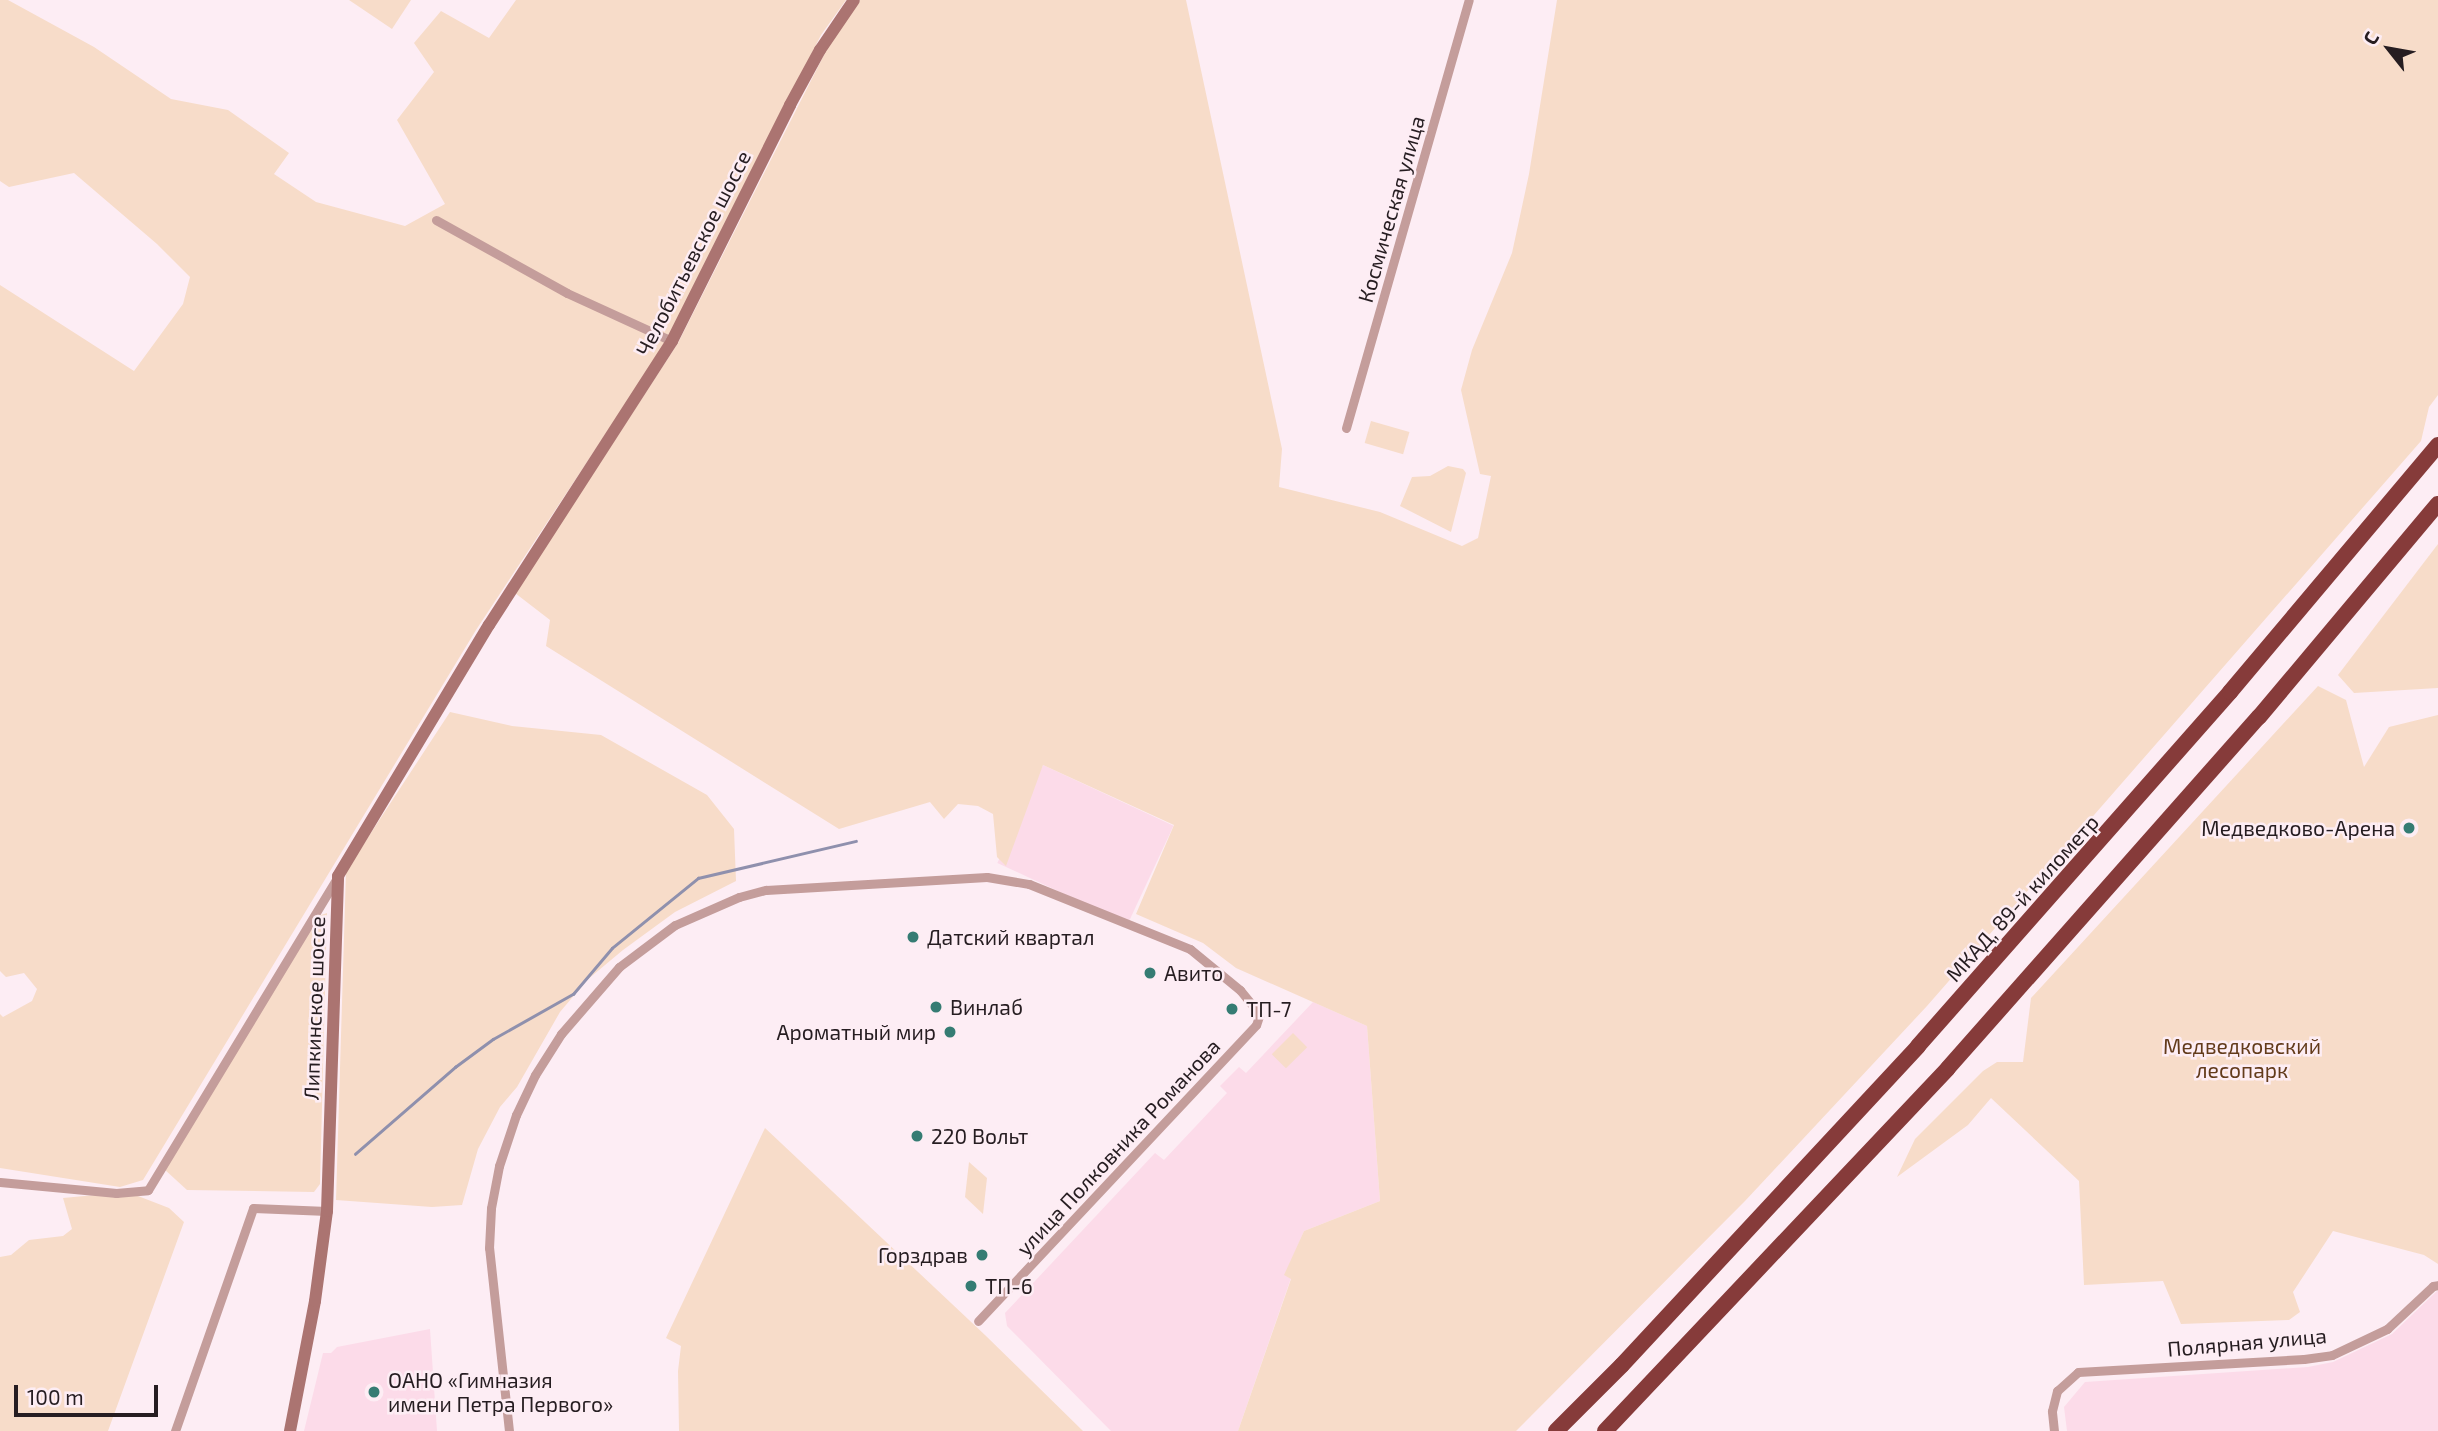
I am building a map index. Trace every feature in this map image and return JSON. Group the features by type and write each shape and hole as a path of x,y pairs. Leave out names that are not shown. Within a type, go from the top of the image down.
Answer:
{"highway":[{"name":"МКАД, 89-й километр","path":"1556,1431 1622,1365 1918,1046 2239,682 2438,445"},
{"path":"1605,1431 1948,1068 2095,904 2438,504"}],"street":[{"name":"Челобитьевское шоссе","path":"489,625 672,341 796,94 820,50 854,0"},
{"name":"Космическая улица","path":"1346,428 1469,0"},
{"path":"436,220 567,293 672,341"},
{"name":"Липкинское шоссе","path":"290,1431 315,1301 327,1212 338,876 489,625"},
{"path":"0,1182 116,1193 148,1190 338,876"},
{"name":"улица Полковника Романова","path":"509,1431 489,1248 491,1208 499,1166 516,1115 561,1034 619,967 675,925 739,897 766,890 987,877 1029,884 1190,949 1233,983 1256,1010 1256,1025 978,1321"},
{"path":"175,1431 253,1208 327,1212"},
{"name":"Полярная улица","path":"2054,1431 2052,1411 2057,1391 2078,1372 2332,1354 2387,1329 2433,1286 2438,1285"}],"shaded area":[{"path":"1043,765 1174,826 1128,924 997,863"},
{"path":"1313,1002 1367,1026 1380,1201 1304,1231 1285,1275 1291,1278 1238,1431 1111,1431 1007,1326 1005,1313 1155,1153 1164,1160 1227,1093 1220,1086 1239,1067 1246,1073"},
{"path":"2438,1290 2438,1431 2067,1431 2064,1407 2085,1382 2308,1367 2333,1362 2392,1334"},
{"name":"ОАНО «Гимназия имени Петра Первого»","path":"430,1329 437,1431 304,1431 323,1353 331,1353 337,1347"}],"green space":[{"path":"0,0 8,0 94,47 171,99 228,110 289,153 274,174 316,202 405,226 445,204 397,120 434,72 414,43 441,11 489,38 516,0 846,0 821,35 665,344 476,630 143,1180 120,1187 0,1168 0,1014 3,1017 32,1001 37,989 24,973 6,977 0,971 0,285 134,371 183,304 190,277 157,244 74,173 9,187 0,181"},
{"path":"349,0 411,0 392,29"},
{"path":"860,0 1186,0 1282,449 1279,487 1380,512 1462,546 1478,538 1491,476 1480,474 1461,390 1472,350 1512,253 1529,174 1557,0 2438,0 2438,395 2429,407 2421,441 1927,1006 1745,1201 1516,1431 1238,1431 1291,1279 1284,1275 1304,1231 1380,1201 1367,1026 1236,968 1203,943 1136,914 1174,825 1043,765 1006,866 997,857 993,814 978,806 958,804 944,819 930,802 839,829 546,646 550,620 515,593 678,343 827,49"},
{"path":"1371,421 1409,432 1403,454 1365,443"},
{"path":"1448,466 1463,469 1466,473 1451,532 1400,506 1412,477 1430,476"},
{"path":"2438,544 2438,688 2354,693 2338,675"},
{"name":"Медведковский лесопарк","path":"2318,686 2346,700 2364,767 2389,727 2438,715 2438,1264 2424,1255 2333,1231 2293,1292 2300,1312 2289,1320 2181,1324 2163,1281 2084,1285 2079,1181 1991,1098 1968,1125 1897,1177 1915,1139 1983,1071 1997,1062 2023,1062 2031,998"},
{"path":"450,712 512,726 601,735 707,795 734,829 736,881 675,912 587,980 560,1012 517,1087 500,1107 478,1149 462,1205 432,1207 336,1200 346,871"},
{"path":"327,913 320,1184 314,1192 187,1190 164,1169 318,916"},
{"path":"1293,1033 1307,1047 1286,1068 1272,1054"},
{"path":"765,1128 1083,1431 679,1431 678,1371 681,1346 666,1338"},
{"path":"969,1162 987,1178 983,1214 965,1197"},
{"path":"95,1195 138,1196 169,1208 184,1222 108,1431 0,1431 0,1257 11,1255 29,1240 63,1236 72,1229 63,1198"}],"waterway":[{"path":"355,1154 455,1067 493,1039 573,994 612,948 698,878 856,841"}],"place":[{"name":"Медведково-Арена","path":"2409,828"},
{"name":"Датский квартал","path":"913,937"},
{"name":"Авито","path":"1150,973"},
{"name":"Винлаб","path":"936,1007"},
{"name":"ТП-7","path":"1232,1009"},
{"name":"Ароматный мир","path":"950,1032"},
{"name":"220 Вольт","path":"917,1136"},
{"name":"Горздрав","path":"982,1255"},
{"name":"ТП-6","path":"971,1286"},
{"name":"ОАНО «Гимназия имени Петра Первого»","path":"374,1392"}]}
